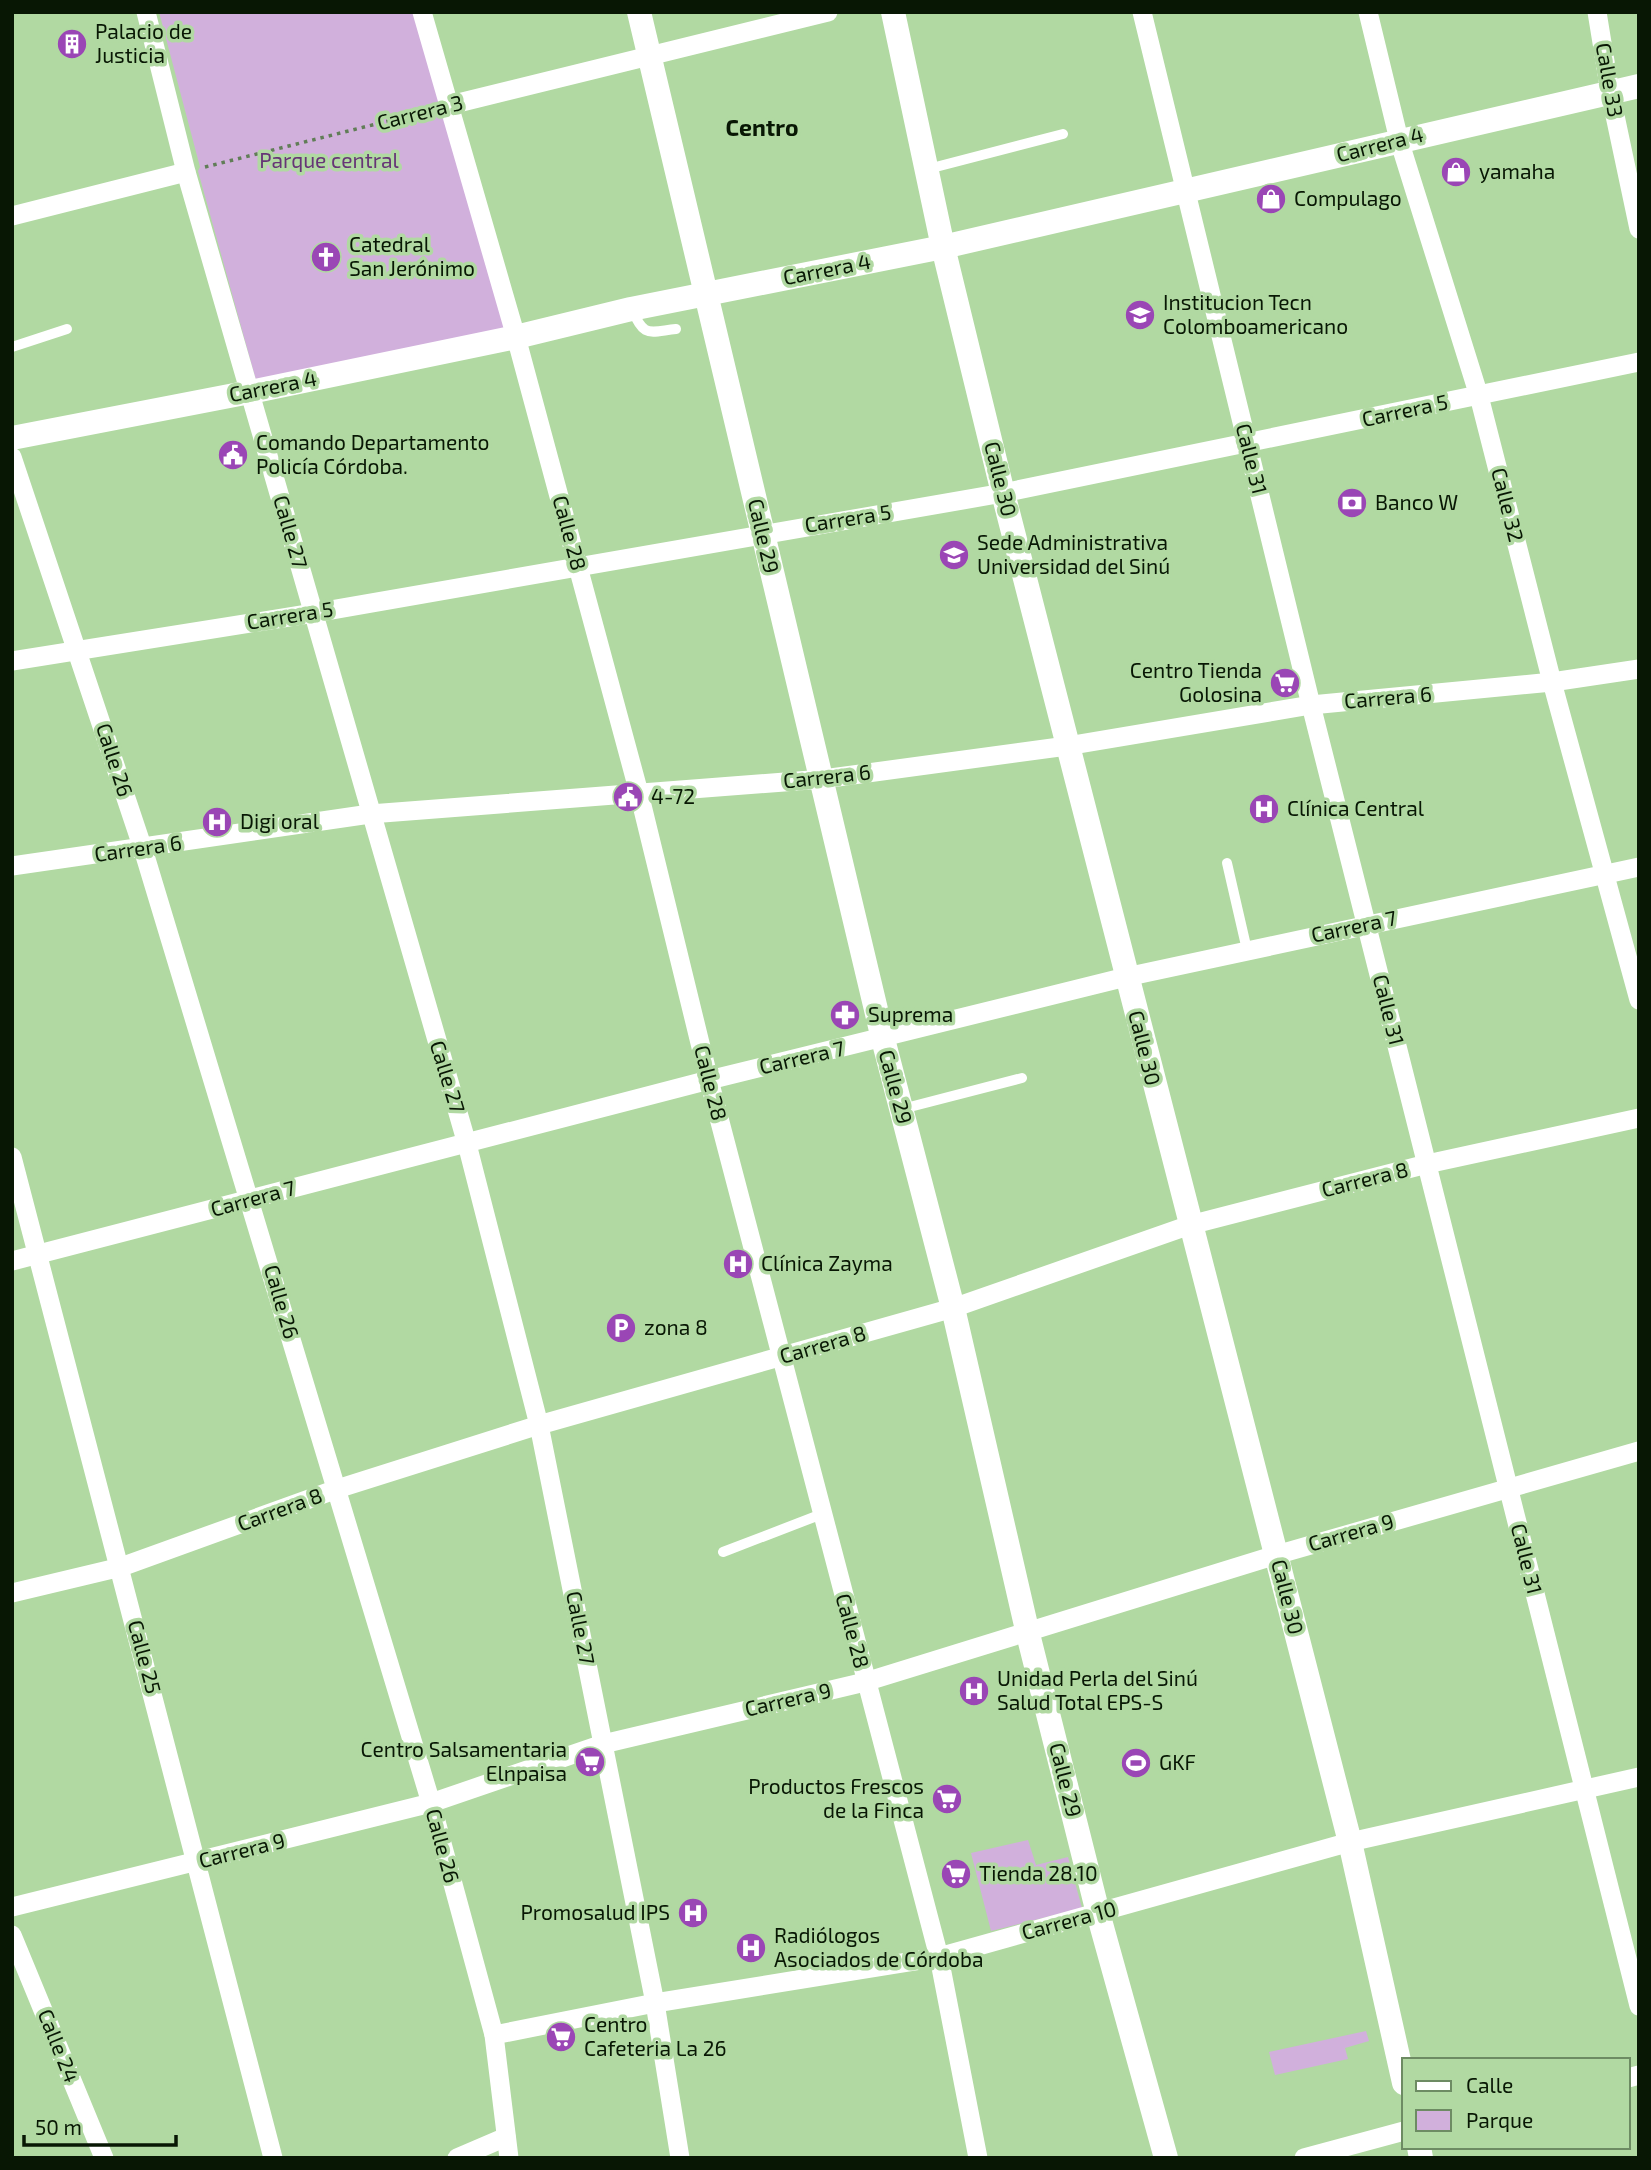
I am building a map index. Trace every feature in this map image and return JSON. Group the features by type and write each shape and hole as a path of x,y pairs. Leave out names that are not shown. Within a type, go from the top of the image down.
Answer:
{"street":[{"name":"Calle 27","path":"146,12 186,172 314,613 369,814 467,1144 539,1424 655,2003 680,2158"},
{"name":"Calle 28","path":"422,12 516,337 639,793 709,1080 939,1957 978,2158"},
{"name":"Calle 29","path":"639,12 708,293 761,533 823,779 883,1039 953,1308 1028,1634 1098,1913 1166,2158"},
{"name":"Carrera 3","path":"450,105 828,12"},
{"name":"Calle 30","path":"893,12 943,247 1003,493 1350,1842 1402,2074"},
{"name":"Calle 31","path":"1142,12 1311,705 1639,2006"},
{"name":"Calle 32","path":"1368,12 1399,140 1479,396 1552,682 1639,1000"},
{"name":"Calle 33","path":"1597,12 1609,92 1639,229"},
{"name":"Carrera 4","path":"12,438 250,392 516,337 631,309 943,247 1639,86"},
{"path":"12,216 186,172"},
{"name":"Carrera 5","path":"12,662 79,649 314,613 761,533 1003,493 1639,362"},
{"name":"Calle 26","path":"12,457 79,649 143,849 251,1199 431,1803 494,2035 509,2158"},
{"name":"Carrera 6","path":"12,866 369,814 823,779 1067,746 1311,705 1552,682 1639,669"},
{"name":"Carrera 7","path":"12,1261 709,1080 1126,977 1639,867"},
{"name":"Carrera 8","path":"12,1593 121,1567 337,1489 539,1424 953,1308 1190,1225 1427,1164 1639,1118"},
{"name":"Calle 25","path":"12,1157 198,1862 272,2158"},
{"name":"Carrera 9","path":"12,1907 431,1803 603,1744 865,1682 1028,1634 1276,1555 1639,1451"},
{"name":"Carrera 10","path":"494,2035 655,2003 939,1957 1350,1842 1639,1777"},
{"name":"Calle 24","path":"12,1935 104,2158"},
{"path":"1304,2158 1402,2132"},
{"path":"457,2158 506,2137"}],"lane":[{"path":"928,169 1063,134"},
{"path":"631,309 640,329 647,333 677,329"},
{"path":"12,347 67,330"},
{"path":"1227,863 1247,950"},
{"path":"901,1109 1022,1079"},
{"path":"723,1552 822,1514"}],"path":[{"name":"Carrera 3","path":"186,172 450,105"}],"green space":[{"name":"Parque central","path":"159,12 418,12 508,330 257,384 198,171 200,167"},
{"path":"1028,1840 1036,1865 1068,1857 1082,1908 991,1931 971,1853"},
{"path":"1366,2031 1369,2041 1345,2048 1348,2059 1275,2075 1269,2052"}],"place":[{"name":"Palacio de Justicia","path":"72,44"},
{"name":"yamaha","path":"1456,172"},
{"name":"Compulago","path":"1271,199"},
{"name":"Catedral San Jerónimo","path":"326,257"},
{"name":"Institucion Tecn Colomboamericano","path":"1140,315"},
{"name":"Comando Departamento Policía Córdoba.","path":"233,455"},
{"name":"Banco W","path":"1352,503"},
{"name":"Sede Administrativa Universidad del Sinú","path":"954,555"},
{"name":"Centro Tienda Golosina","path":"1285,683"},
{"name":"4-72","path":"628,797"},
{"name":"Clínica Central","path":"1264,809"},
{"name":"Digi oral","path":"217,822"},
{"name":"Suprema","path":"845,1015"},
{"name":"Clínica Zayma","path":"738,1264"},
{"name":"zona 8","path":"621,1328"},
{"name":"Unidad Perla del Sinú Salud Total EPS-S","path":"974,1691"},
{"name":"Centro Salsamentaria Elnpaisa","path":"590,1762"},
{"name":"GKF","path":"1136,1763"},
{"name":"Productos Frescos de la Finca","path":"947,1799"},
{"name":"Tienda 28.10","path":"956,1874"},
{"name":"Promosalud IPS","path":"693,1913"},
{"name":"Radiólogos Asociados de Córdoba","path":"751,1948"},
{"name":"Centro Cafeteria La 26","path":"561,2037"}],"district":[{"name":"Centro","path":"762,128"}]}
